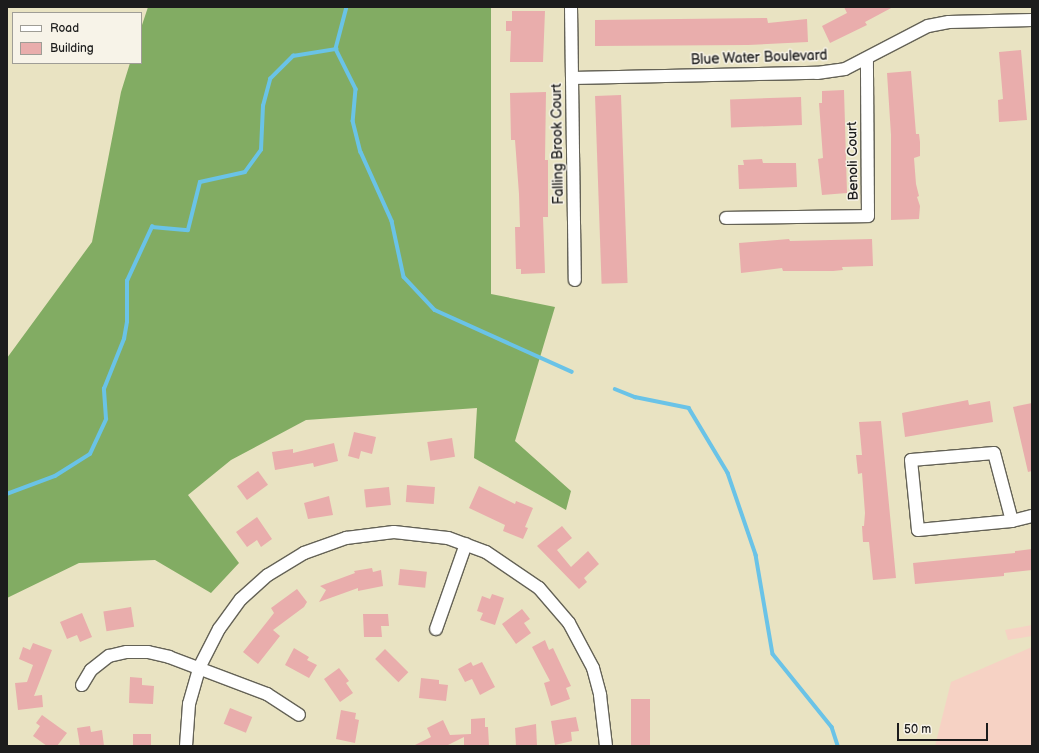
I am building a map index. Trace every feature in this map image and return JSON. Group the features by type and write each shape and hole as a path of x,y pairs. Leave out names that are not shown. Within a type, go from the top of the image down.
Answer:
{"street":[{"name":"Falling Brook Court","path":"572,7 575,280"},
{"name":"Blue Water Boulevard","path":"572,78 816,73 845,69 867,60 928,26 949,22 1032,20"},
{"name":"Benoli Court","path":"726,218 868,216 867,60"},
{"path":"1012,521 994,453 911,460 918,530 1012,521 1032,516"},
{"path":"186,746 189,704 199,668 219,629 241,599 268,575 304,553 346,538 394,532 420,533 466,544 486,552 524,576 553,603 569,623 592,668 602,702 606,746"},
{"path":"436,629 466,544"},
{"path":"82,685 99,662 109,656 127,652 169,657 267,694 299,715"}],"shaded area":[{"path":"1032,625 1032,636 1008,640 1005,630"},
{"path":"1032,647 1032,746 935,746 951,682"}],"green space":[{"path":"148,7 491,7 491,294 555,307 515,441 571,491 566,510 474,458 477,408 306,420 231,460 188,495 239,563 211,593 155,560 79,563 7,598 7,358 92,242 121,92 130,64 142,64 142,25"}],"building":[{"path":"844,7 893,7 865,22 867,25 830,43 822,26 847,13"},
{"path":"512,11 545,11 543,62 510,62 511,31 506,31 506,21 512,21"},
{"path":"767,18 768,23 807,19 808,42 748,45 595,46 595,20"},
{"path":"1021,50 1027,120 999,122 998,100 1003,99 999,52"},
{"path":"911,71 916,134 919,134 920,142 920,156 914,158 916,184 919,196 917,197 920,206 919,219 891,220 891,135 887,73"},
{"path":"844,90 847,193 822,195 818,159 823,158 819,103 822,103 822,91"},
{"path":"546,92 545,160 548,160 548,217 543,217 545,273 521,274 521,269 516,269 515,227 520,227 519,194 515,140 511,140 510,93"},
{"path":"621,95 628,283 602,284 595,96"},
{"path":"801,97 802,125 731,127 730,99"},
{"path":"762,159 763,163 796,163 797,187 739,189 738,165 744,165 743,160"},
{"path":"789,239 790,241 872,239 873,266 842,267 843,270 833,271 783,271 782,268 741,273 739,243"},
{"path":"968,400 969,405 990,401 993,422 905,437 902,413"},
{"path":"1032,403 1032,471 1028,472 1013,407"},
{"path":"881,421 896,578 873,580 869,542 863,542 862,526 864,526 865,513 862,473 858,474 856,455 862,455 859,422"},
{"path":"354,432 376,437 372,454 361,451 359,459 348,456"},
{"path":"452,438 455,457 430,461 427,442"},
{"path":"334,443 338,461 314,467 313,463 275,470 272,452 293,449 293,453"},
{"path":"258,471 268,485 247,500 237,486"},
{"path":"407,485 435,487 434,504 406,502"},
{"path":"479,486 515,504 516,501 533,508 525,527 528,528 523,539 503,531 505,525 469,508"},
{"path":"389,487 391,505 366,508 364,490"},
{"path":"329,496 333,515 308,519 304,503"},
{"path":"257,517 272,539 261,547 257,540 247,547 236,532"},
{"path":"562,526 572,538 557,550 571,567 588,551 599,564 584,578 587,582 579,589 537,546"},
{"path":"1032,549 1032,570 1004,573 1004,576 915,584 913,563 1015,553 1015,551"},
{"path":"372,568 373,572 381,570 383,586 358,591 358,588 319,602 326,590 320,586 355,573 354,571"},
{"path":"400,569 427,572 425,588 398,585"},
{"path":"297,589 307,602 304,607 273,630 280,636 258,664 243,652 274,613 271,608"},
{"path":"492,594 504,598 495,625 480,620 483,613 477,611 482,596 490,599"},
{"path":"131,607 134,627 106,631 103,611"},
{"path":"522,609 530,619 524,623 531,633 516,644 502,624"},
{"path":"82,613 92,637 80,642 77,635 67,639 60,622"},
{"path":"363,614 388,614 389,626 381,626 382,637 364,637"},
{"path":"545,640 549,650 553,648 571,686 566,688 570,699 551,706 544,683 550,681 532,647"},
{"path":"33,643 52,650 34,696 42,695 43,707 18,710 15,683 27,682 33,665 19,659 23,647 30,650"},
{"path":"294,648 309,657 307,660 317,665 309,678 285,665"},
{"path":"385,649 408,672 398,682 375,659"},
{"path":"471,662 473,666 482,662 495,687 480,695 472,679 465,682 458,669"},
{"path":"339,668 349,681 346,683 353,693 340,702 324,679"},
{"path":"130,677 142,678 142,685 154,686 153,704 129,703"},
{"path":"421,678 439,680 439,684 448,685 446,701 419,698"},
{"path":"631,699 650,699 650,746 631,746"},
{"path":"230,708 252,717 246,733 224,724"},
{"path":"341,710 356,713 355,719 359,720 355,743 336,739"},
{"path":"42,715 67,733 57,746 47,746 33,736 40,726 36,723"},
{"path":"576,717 579,731 571,732 572,741 555,745 551,721"},
{"path":"485,718 485,727 488,727 489,746 464,746 464,737 446,746 413,746 431,737 427,728 443,720 450,735 471,734 471,719"},
{"path":"536,724 537,746 516,746 515,728"},
{"path":"90,726 91,732 102,730 104,746 80,746 77,728"},
{"path":"133,734 151,734 151,746 133,746"}],"waterway":[{"path":"347,7 336,49 356,89 353,121 361,152 392,221 404,277 435,310 572,372"},
{"path":"7,494 55,476 90,454 106,419 104,389 124,339 127,322 127,281 152,227 188,230 200,182 245,172 261,150 263,106 270,79 293,56 336,49"},
{"path":"615,389 635,397 689,408 728,473 756,555 773,654 832,727 838,746"}]}
